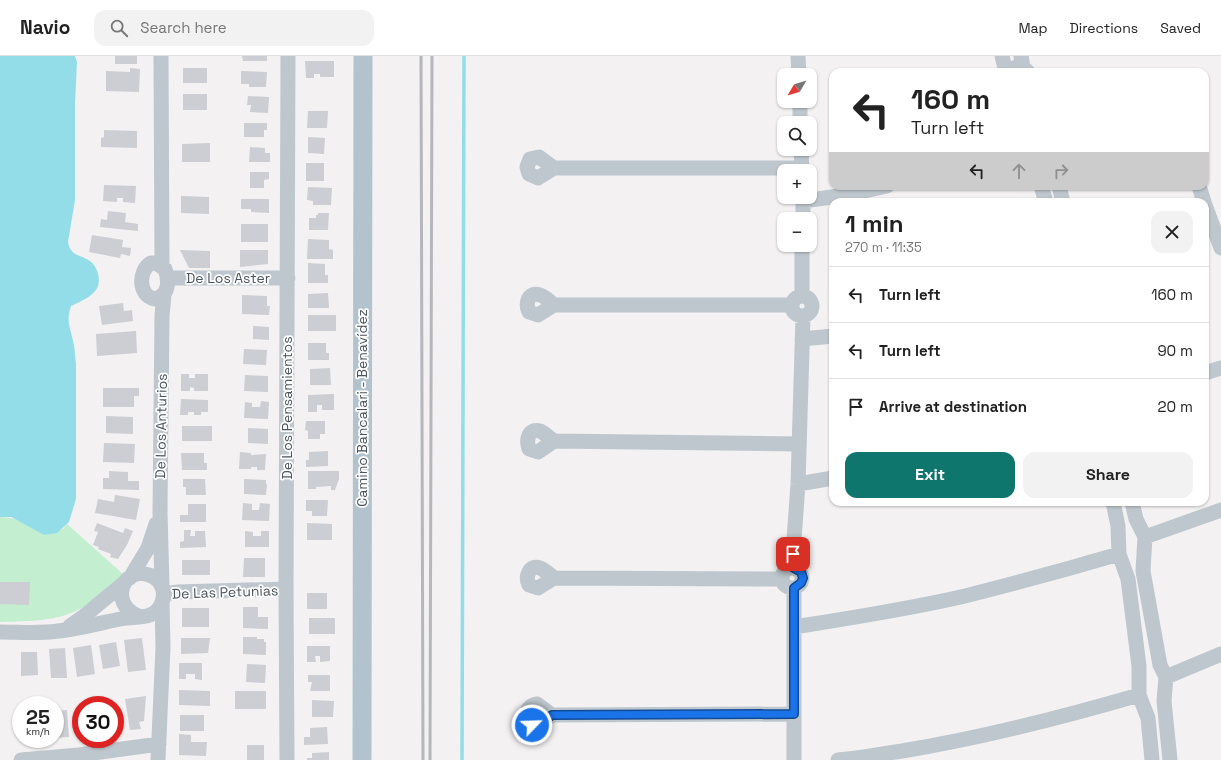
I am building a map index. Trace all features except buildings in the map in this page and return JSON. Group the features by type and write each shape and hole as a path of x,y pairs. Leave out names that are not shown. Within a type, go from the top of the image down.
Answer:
{"main road":[{"name":"Camino Bancalari - Benavídez","path":"362,760 363,56"}],"street":[{"path":"145,293 151,298 156,299 164,295 168,288 165,272 161,220 161,56"},
{"name":"De Los Pensamientos","path":"287,760 286,589 288,56"},
{"path":"1002,56 1006,68"},
{"path":"800,68 802,57"},
{"path":"1014,68 1024,65"},
{"path":"554,168 777,170"},
{"path":"817,198 846,195 869,190"},
{"path":"1209,216 1221,248"},
{"path":"161,220 143,271 142,281 145,293 163,339"},
{"path":"794,760 794,627 785,571 792,567 798,484 803,316 795,313 801,252"},
{"path":"143,271 146,266 151,263 165,272"},
{"name":"De Los Aster","path":"165,272 288,278"},
{"name":"De Los Anturios","path":"160,512 163,339 162,315 164,295"},
{"path":"554,305 797,300"},
{"path":"802,340 829,337"},
{"path":"1209,372 1221,368"},
{"path":"554,441 798,444"},
{"path":"798,484 829,479"},
{"path":"1114,506 1121,560 1128,578 1139,666 1141,700 1148,718 1152,760"},
{"path":"1133,506 1136,519 1143,533 1143,571 1163,671 1164,701 1170,760"},
{"path":"1118,533 1133,527 1143,533 1221,510"},
{"path":"160,512 148,548 121,590 122,603 131,614 141,616 157,633 163,647"},
{"path":"158,760 163,647 160,512"},
{"path":"1121,560 1128,566 1136,564 1143,558"},
{"path":"794,627 882,613 1121,560"},
{"path":"58,631 83,617 135,575 148,574 154,577 163,594"},
{"path":"554,578 788,584"},
{"name":"De Las Petunias","path":"163,594 178,592 286,589"},
{"path":"0,632 58,631 141,616 155,612 163,594"},
{"path":"1163,671 1221,654"},
{"path":"1139,676 1147,666 1153,664 1163,671"},
{"path":"838,760 922,748 1141,700 1152,706 1158,705 1164,701"},
{"path":"552,715 794,714"},
{"path":"22,760 36,760 158,744"}],"green space":[{"path":"0,517 18,520 44,535 63,529 67,524 124,575 90,603 66,615 44,620 0,622"}],"water":[{"path":"0,56 75,56 77,62 75,104 75,200 68,242 69,247 74,253 90,261 94,265 98,272 99,281 98,286 92,294 71,306 69,316 76,364 76,499 69,522 57,533 44,535 11,517 0,517"}],"waterway":[{"path":"462,760 464,56"}],"railway":[{"path":"421,56 423,760"},
{"path":"430,760 432,56"}],"route":[{"path":"532,725 537,726 542,724 552,715 794,714 794,588 799,586 803,578 801,572 792,567 793,554"}]}
